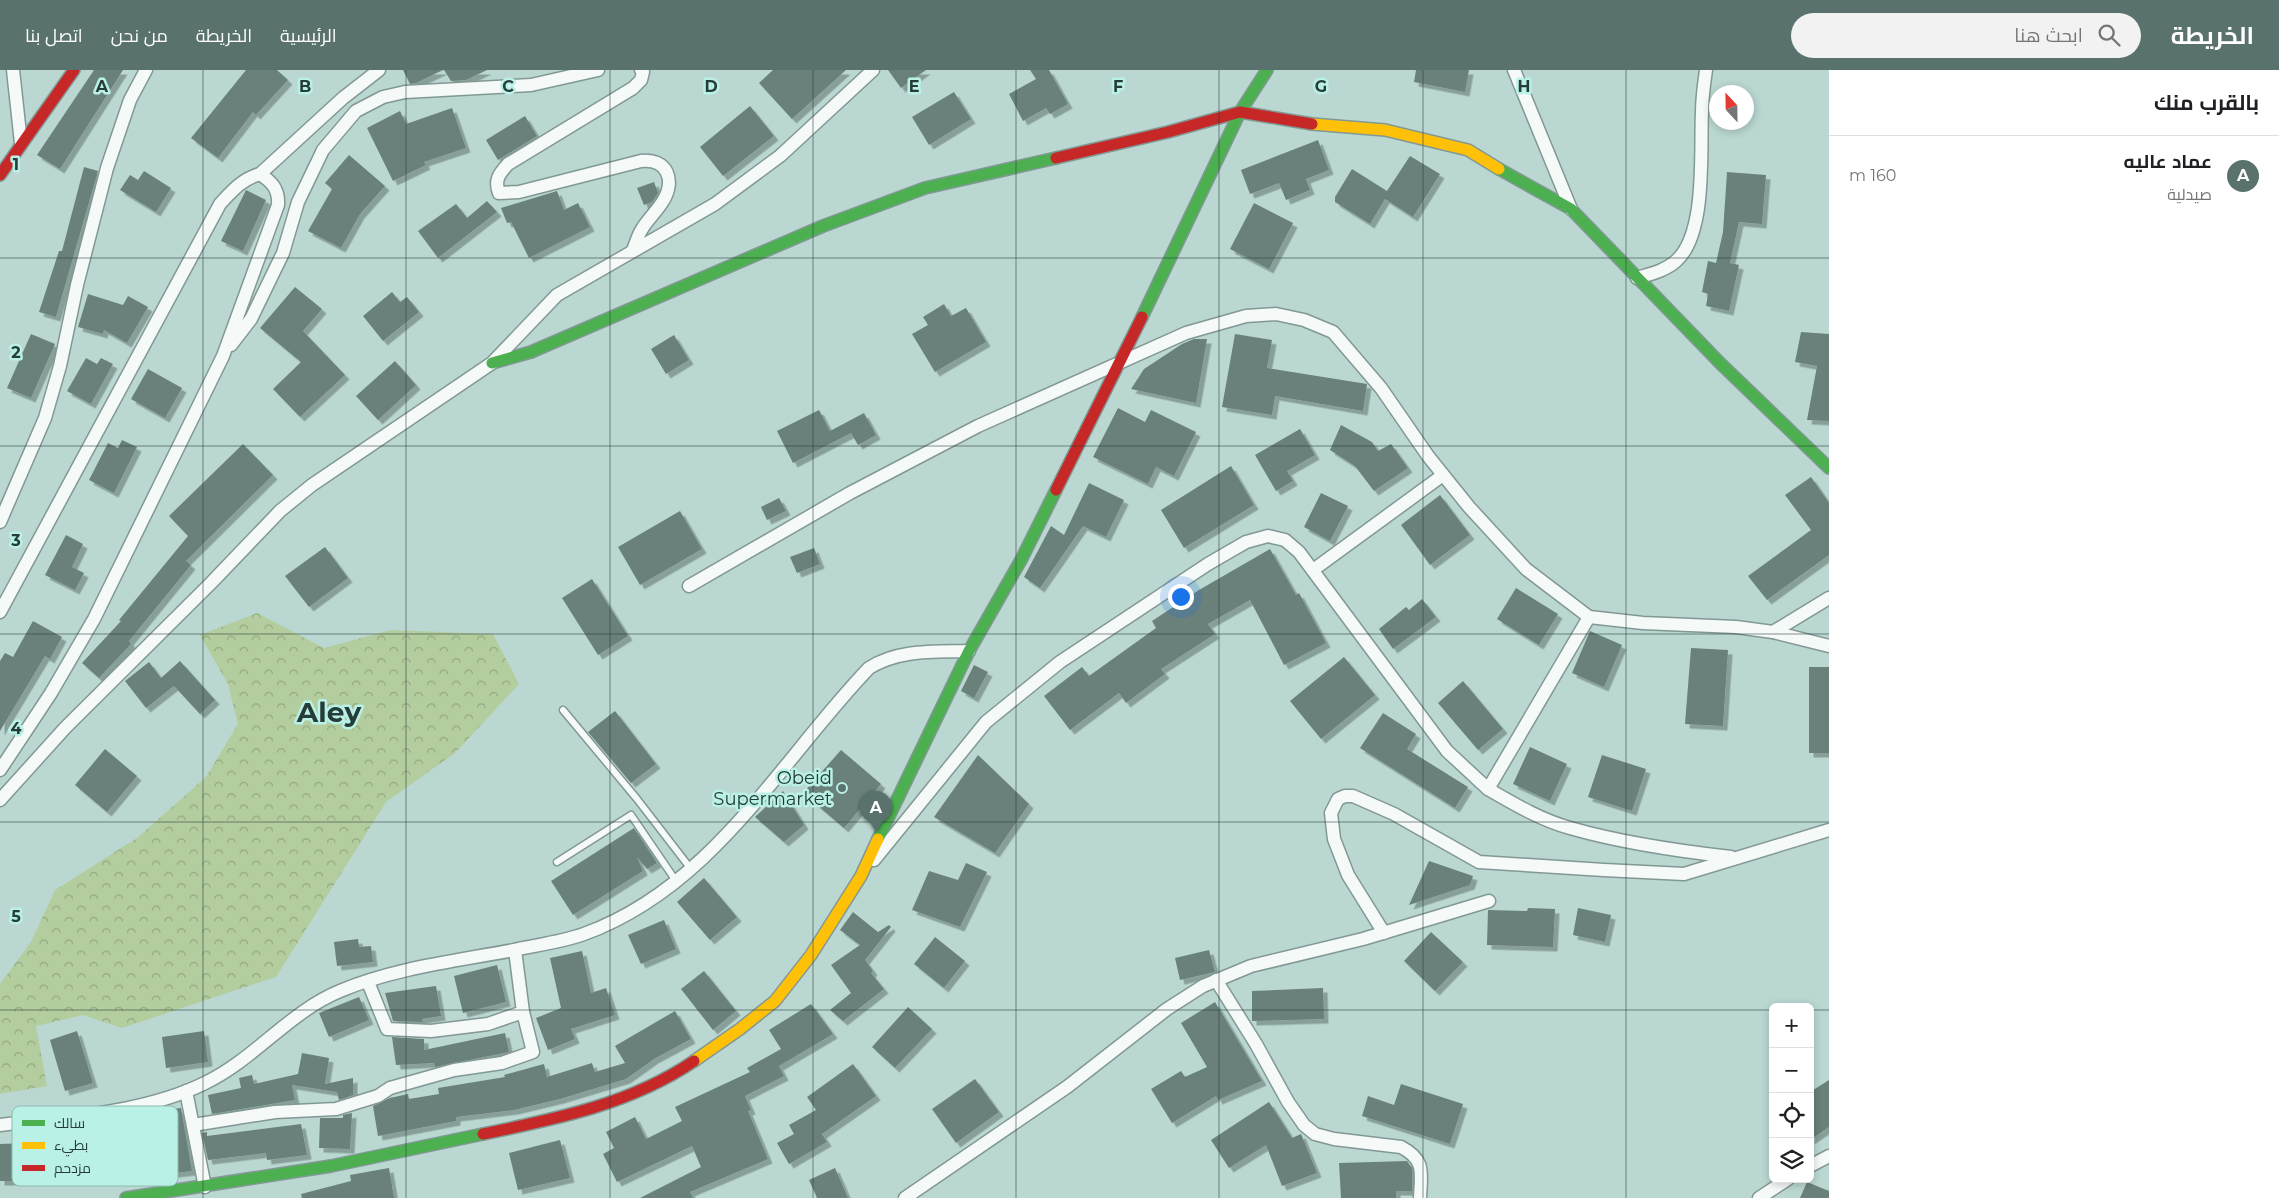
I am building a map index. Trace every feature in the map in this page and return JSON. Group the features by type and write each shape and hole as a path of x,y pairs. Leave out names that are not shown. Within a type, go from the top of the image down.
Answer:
{"main road":[{"path":"0,175 74,70"},
{"path":"126,1198 165,1196 331,1166 546,1121 602,1105 642,1090 686,1066 740,1029 775,1001 811,954 861,876 903,784 969,651 1021,560 1120,363 1240,112 1267,70"},
{"path":"492,363 531,352 824,226 925,188 1150,136 1240,112 1318,125 1385,130 1468,150 1513,178 1571,209 1637,278 1829,468"},
{"path":"0,185 9,163"}],"street":[{"path":"13,70 21,143"},
{"path":"0,522 44,418 60,366 77,285 107,168 130,100 146,70"},
{"path":"0,612 220,204 239,185 250,177 260,174 343,98 379,70"},
{"path":"222,356 252,319 282,253 298,202 323,150 356,111 384,97 405,92 532,85 598,70"},
{"path":"633,250 641,229 668,193 668,176 660,163 652,160 641,161 519,192 499,194 496,185 499,174 508,164 633,88 642,80 643,72 641,70"},
{"path":"0,800 65,728 211,583 280,511 312,485 492,363 557,295 715,204 780,156 873,70"},
{"path":"1514,70 1571,209"},
{"path":"1637,278 1663,269 1676,261 1686,247 1694,225 1700,192 1702,110 1706,70"},
{"path":"0,770 51,693 94,619 222,356 278,205 278,197 273,182 260,174"},
{"path":"689,586 850,493 978,426 1120,363 1155,345 1230,319 1276,314 1304,320 1333,332 1381,388 1469,508 1526,569 1588,617 1643,623 1736,627 1773,632 1829,646"},
{"path":"1312,570 1443,475"},
{"path":"861,876 954,758 986,722 1060,662 1093,640 1246,542 1268,536 1285,540 1299,552 1448,752 1488,789 1538,816 1570,828 1696,853 1735,857"},
{"path":"1773,632 1829,598"},
{"path":"1488,789 1588,617"},
{"path":"134,1106 205,1084 236,1065 314,1004 340,991 368,982 556,942 605,925 692,870 758,802 869,668 882,660 900,655 920,652 969,651"},
{"path":"1384,933 1348,875 1334,839 1331,813 1338,800 1345,796 1353,796 1394,814 1479,862 1684,874 1829,830"},
{"path":"905,1198 1067,1087 1167,1009 1216,980 1251,966 1384,933 1489,901"},
{"path":"193,1125 275,1112 336,1109 378,1096 390,1088 454,1070 502,1063 533,1052 524,1012 515,950"},
{"path":"1216,980 1256,1044 1288,1102 1304,1125 1315,1134 1401,1147 1413,1153 1419,1161 1420,1198"},
{"path":"368,982 388,1029 431,1031 488,1024 524,1012"},
{"path":"186,1090 205,1188"},
{"path":"1814,1164 1829,1156"},
{"path":"1760,1198 1782,1183"}],"lane":[{"path":"563,710 637,798 692,870"},
{"path":"557,862 631,815 676,881"}],"green space":[{"path":"257,613 324,648 391,630 493,634 519,684 455,753 386,802 276,977 122,1028 83,1015 36,1026 47,1086 0,1094 0,984 31,942 55,890 137,838 206,777 238,724 228,684 200,635"}],"building":[{"path":"94,70 123,70 60,169 37,155"},
{"path":"246,70 277,70 288,80 256,115 253,112 218,158 191,138"},
{"path":"403,70 443,70 410,84"},
{"path":"444,70 487,70 466,80 451,81"},
{"path":"773,70 846,70 792,119 759,83"},
{"path":"888,70 926,70 901,88"},
{"path":"1030,70 1049,70 1068,104 1050,114 1046,108 1023,121 1009,94 1036,79"},
{"path":"1416,70 1469,70 1465,92 1414,82"},
{"path":"954,92 971,119 929,145 912,117"},
{"path":"750,106 774,136 723,176 700,147"},
{"path":"452,108 466,148 424,162 426,165 393,181 367,128 400,111 406,124"},
{"path":"525,116 537,136 498,160 486,140"},
{"path":"1318,140 1329,170 1306,179 1310,190 1286,200 1279,183 1250,194 1241,170"},
{"path":"349,155 385,186 360,214 341,248 308,231 332,189 325,183"},
{"path":"1410,156 1440,174 1413,217 1385,199 1370,224 1335,202 1335,197 1352,169 1387,191"},
{"path":"84,167 98,171 56,317 39,312 59,251 62,251"},
{"path":"144,171 171,188 156,212 120,190 130,175 138,180"},
{"path":"1727,172 1766,175 1762,224 1739,222 1730,263 1739,265 1729,311 1706,306 1708,294 1702,292 1708,261 1716,263 1723,232"},
{"path":"654,182 658,193 652,202 644,205 637,188"},
{"path":"246,190 266,200 243,251 221,241"},
{"path":"557,191 564,210 578,203 590,227 529,258 511,222 507,223 501,208"},
{"path":"487,201 497,212 438,258 418,231 456,204 467,218"},
{"path":"1254,203 1293,223 1269,269 1230,249"},
{"path":"295,287 322,309 303,331 345,375 300,417 273,389 301,362 260,328"},
{"path":"392,292 400,302 407,297 419,312 383,341 363,316"},
{"path":"88,294 123,305 128,296 148,307 127,343 104,330 103,334 78,327"},
{"path":"944,304 951,316 966,308 986,342 935,372 912,334 928,325 923,317"},
{"path":"1801,332 1829,334 1829,421 1807,420 1817,366 1795,362"},
{"path":"31,334 55,344 31,398 7,388"},
{"path":"1235,334 1272,340 1267,368 1367,384 1363,411 1275,396 1272,415 1222,407"},
{"path":"674,335 689,360 666,374 651,349"},
{"path":"1194,339 1207,339 1196,403 1131,389 1144,369 1182,344"},
{"path":"86,358 97,364 101,358 113,364 91,404 67,391"},
{"path":"395,361 416,385 378,420 356,396"},
{"path":"148,369 182,388 165,418 131,399"},
{"path":"1118,408 1145,422 1151,410 1196,432 1174,476 1156,467 1148,484 1093,457"},
{"path":"819,410 830,431 864,413 876,435 858,445 851,433 793,463 777,431"},
{"path":"1341,425 1372,442 1378,451 1391,444 1408,468 1374,491 1355,466 1330,450"},
{"path":"1300,429 1315,455 1287,471 1293,481 1276,491 1255,455"},
{"path":"122,440 137,447 114,493 89,480 108,443 118,448"},
{"path":"243,444 273,475 186,561 191,565 129,641 131,644 99,678 82,663 121,621 119,620 188,536 169,516"},
{"path":"1231,466 1254,505 1184,548 1161,510"},
{"path":"1811,477 1829,503 1829,555 1767,600 1748,576 1811,530 1785,495"},
{"path":"1089,483 1124,500 1106,537 1083,526 1040,588 1024,577 1051,526 1064,535"},
{"path":"1321,493 1348,506 1330,541 1304,527"},
{"path":"1440,495 1470,535 1430,565 1401,525"},
{"path":"779,498 786,511 767,520 761,507"},
{"path":"680,511 702,549 640,585 618,547"},
{"path":"66,535 83,544 72,567 84,573 75,590 45,575"},
{"path":"325,547 348,578 309,607 285,576"},
{"path":"814,548 820,564 797,573 790,557"},
{"path":"1270,549 1296,595 1299,593 1326,643 1284,665 1250,600 1208,624 1215,634 1161,669 1165,674 1126,703 1119,693 1070,730 1044,696 1082,667 1089,676 1156,628 1152,621 1199,590"},
{"path":"592,579 628,636 598,655 562,598"},
{"path":"1516,588 1558,614 1539,645 1497,619"},
{"path":"1422,599 1436,617 1393,649 1379,629 1406,607 1409,610"},
{"path":"33,621 62,637 50,659 45,656 0,731 0,661 5,653 13,657"},
{"path":"1590,631 1622,645 1604,687 1572,673"},
{"path":"1691,648 1728,650 1723,726 1685,724"},
{"path":"1344,657 1375,695 1321,739 1290,701"},
{"path":"180,661 215,700 200,714 174,686 146,708 125,681 149,662 161,678"},
{"path":"974,665 988,672 974,698 961,691"},
{"path":"1809,667 1829,667 1829,753 1809,753"},
{"path":"1463,681 1503,729 1478,750 1438,703"},
{"path":"615,711 656,764 631,783 588,732"},
{"path":"1383,713 1416,734 1407,749 1468,787 1455,808 1360,748"},
{"path":"1530,747 1567,764 1550,801 1513,784"},
{"path":"105,749 137,776 107,812 75,785"},
{"name":"Obeid Supermarket","path":"841,750 881,784 844,828 803,793"},
{"path":"978,755 1029,804 995,853 934,817"},
{"path":"1602,755 1646,769 1632,811 1588,797"},
{"path":"783,791 804,825 784,842 755,817"},
{"path":"634,828 657,863 647,869 637,857 643,871 573,915 551,881"},
{"path":"1429,861 1473,876 1470,885 1409,905"},
{"path":"966,863 987,872 960,927 912,910 929,871 958,880"},
{"path":"704,878 737,917 710,940 677,902"},
{"path":"1528,908 1555,909 1553,947 1487,945 1488,910 1527,911"},
{"path":"1578,908 1611,915 1605,942 1573,935"},
{"path":"853,912 878,932 889,925 891,927 865,960 873,971 871,973 884,989 843,1021 830,1010 851,993 831,965 860,945 840,930"},
{"path":"664,920 676,949 641,964 628,935"},
{"path":"1431,932 1463,962 1435,991 1404,961"},
{"path":"935,937 965,961 944,988 914,964"},
{"path":"358,939 359,947 371,946 373,962 337,966 334,942"},
{"path":"1209,950 1215,972 1180,980 1175,958"},
{"path":"582,951 591,993 606,988 615,1015 571,1029 575,1039 548,1050 536,1018 561,1008 550,958"},
{"path":"497,965 506,1002 463,1013 454,976"},
{"path":"704,971 736,1011 713,1030 681,989"},
{"path":"436,986 441,1016 422,1019 423,1022 393,1021 385,993"},
{"path":"1323,988 1324,1019 1252,1021 1252,991"},
{"path":"359,997 369,1020 329,1037 319,1013"},
{"path":"1215,1002 1262,1081 1218,1100 1216,1096 1172,1123 1151,1089 1181,1071 1185,1077 1207,1067 1181,1023"},
{"path":"811,1004 833,1034 779,1066 784,1076 745,1096 751,1110 748,1111 768,1159 690,1192 693,1198 640,1198 701,1167 692,1146 617,1182 603,1154 614,1148 606,1132 635,1117 646,1139 682,1121 675,1107 750,1072 747,1068 781,1049 769,1030"},
{"path":"908,1007 932,1029 895,1068 872,1047"},
{"path":"675,1011 691,1039 654,1059 626,1079 560,1099 514,1110 456,1117 456,1121 378,1136 373,1106 390,1098 408,1094 409,1099 439,1094 438,1088 505,1077 504,1075 544,1064 547,1077 592,1063 595,1072 625,1063 615,1046"},
{"path":"77,1031 93,1083 65,1091 50,1040"},
{"path":"204,1031 208,1062 166,1068 162,1037"},
{"path":"505,1033 509,1052 435,1067 434,1063 396,1065 392,1037 424,1039 424,1050"},
{"path":"302,1053 329,1058 325,1084 353,1078 353,1095 339,1100 337,1092 292,1085 295,1100 212,1114 208,1095 241,1088 239,1078 252,1075 254,1084 298,1074"},
{"path":"853,1064 876,1096 822,1134 827,1142 789,1164 777,1143 794,1134 789,1125 816,1110 807,1097"},
{"path":"975,1079 999,1112 956,1143 932,1109"},
{"path":"1829,1080 1829,1127 1814,1137 1814,1093 1814,1089"},
{"path":"1401,1084 1463,1104 1450,1144 1362,1116 1368,1096 1394,1105"},
{"path":"1269,1102 1292,1138 1301,1134 1317,1173 1282,1186 1266,1145 1229,1168 1211,1140"},
{"path":"178,1108 181,1108 192,1171 178,1173"},
{"path":"352,1113 350,1149 319,1148 320,1118 343,1118 343,1115"},
{"path":"301,1124 307,1155 267,1160 266,1153 208,1160 202,1133 207,1132 207,1136"},
{"path":"560,1140 570,1178 518,1190 509,1153"},
{"path":"0,1144 12,1144 12,1181 0,1181"},
{"path":"1407,1161 1412,1168 1412,1191 1396,1191 1396,1198 1341,1198 1339,1163"},
{"path":"389,1168 394,1198 302,1198 301,1194 351,1181 350,1175"},
{"path":"835,1168 848,1198 817,1198 809,1180"},
{"path":"1807,1183 1829,1191 1829,1198 1800,1198"}],"traffic: fast":[{"path":"1142,317 1240,112 1267,70"},
{"path":"492,363 531,352 823,226 925,188 1056,158"},
{"path":"1499,169 1571,209 1720,363 1829,468"},
{"path":"878,839 969,651 1021,560 1056,490"},
{"path":"126,1198 331,1166 483,1134"}],"traffic: slow":[{"path":"1312,124 1385,130 1468,150 1499,169"},
{"path":"694,1061 740,1029 775,1001 811,955 861,876 878,839"}],"traffic: jam":[{"path":"0,175 74,70"},
{"path":"1056,158 1168,132 1240,112 1312,124"},
{"path":"1056,490 1142,317"},
{"path":"483,1134 565,1116 619,1099 670,1076 694,1061"}],"place":[{"name":"Obeid Supermarket","path":"842,788"},
{"name":"عماد عاليه","path":"876,832"}],"district":[{"name":"Aley","path":"329,712"}]}
